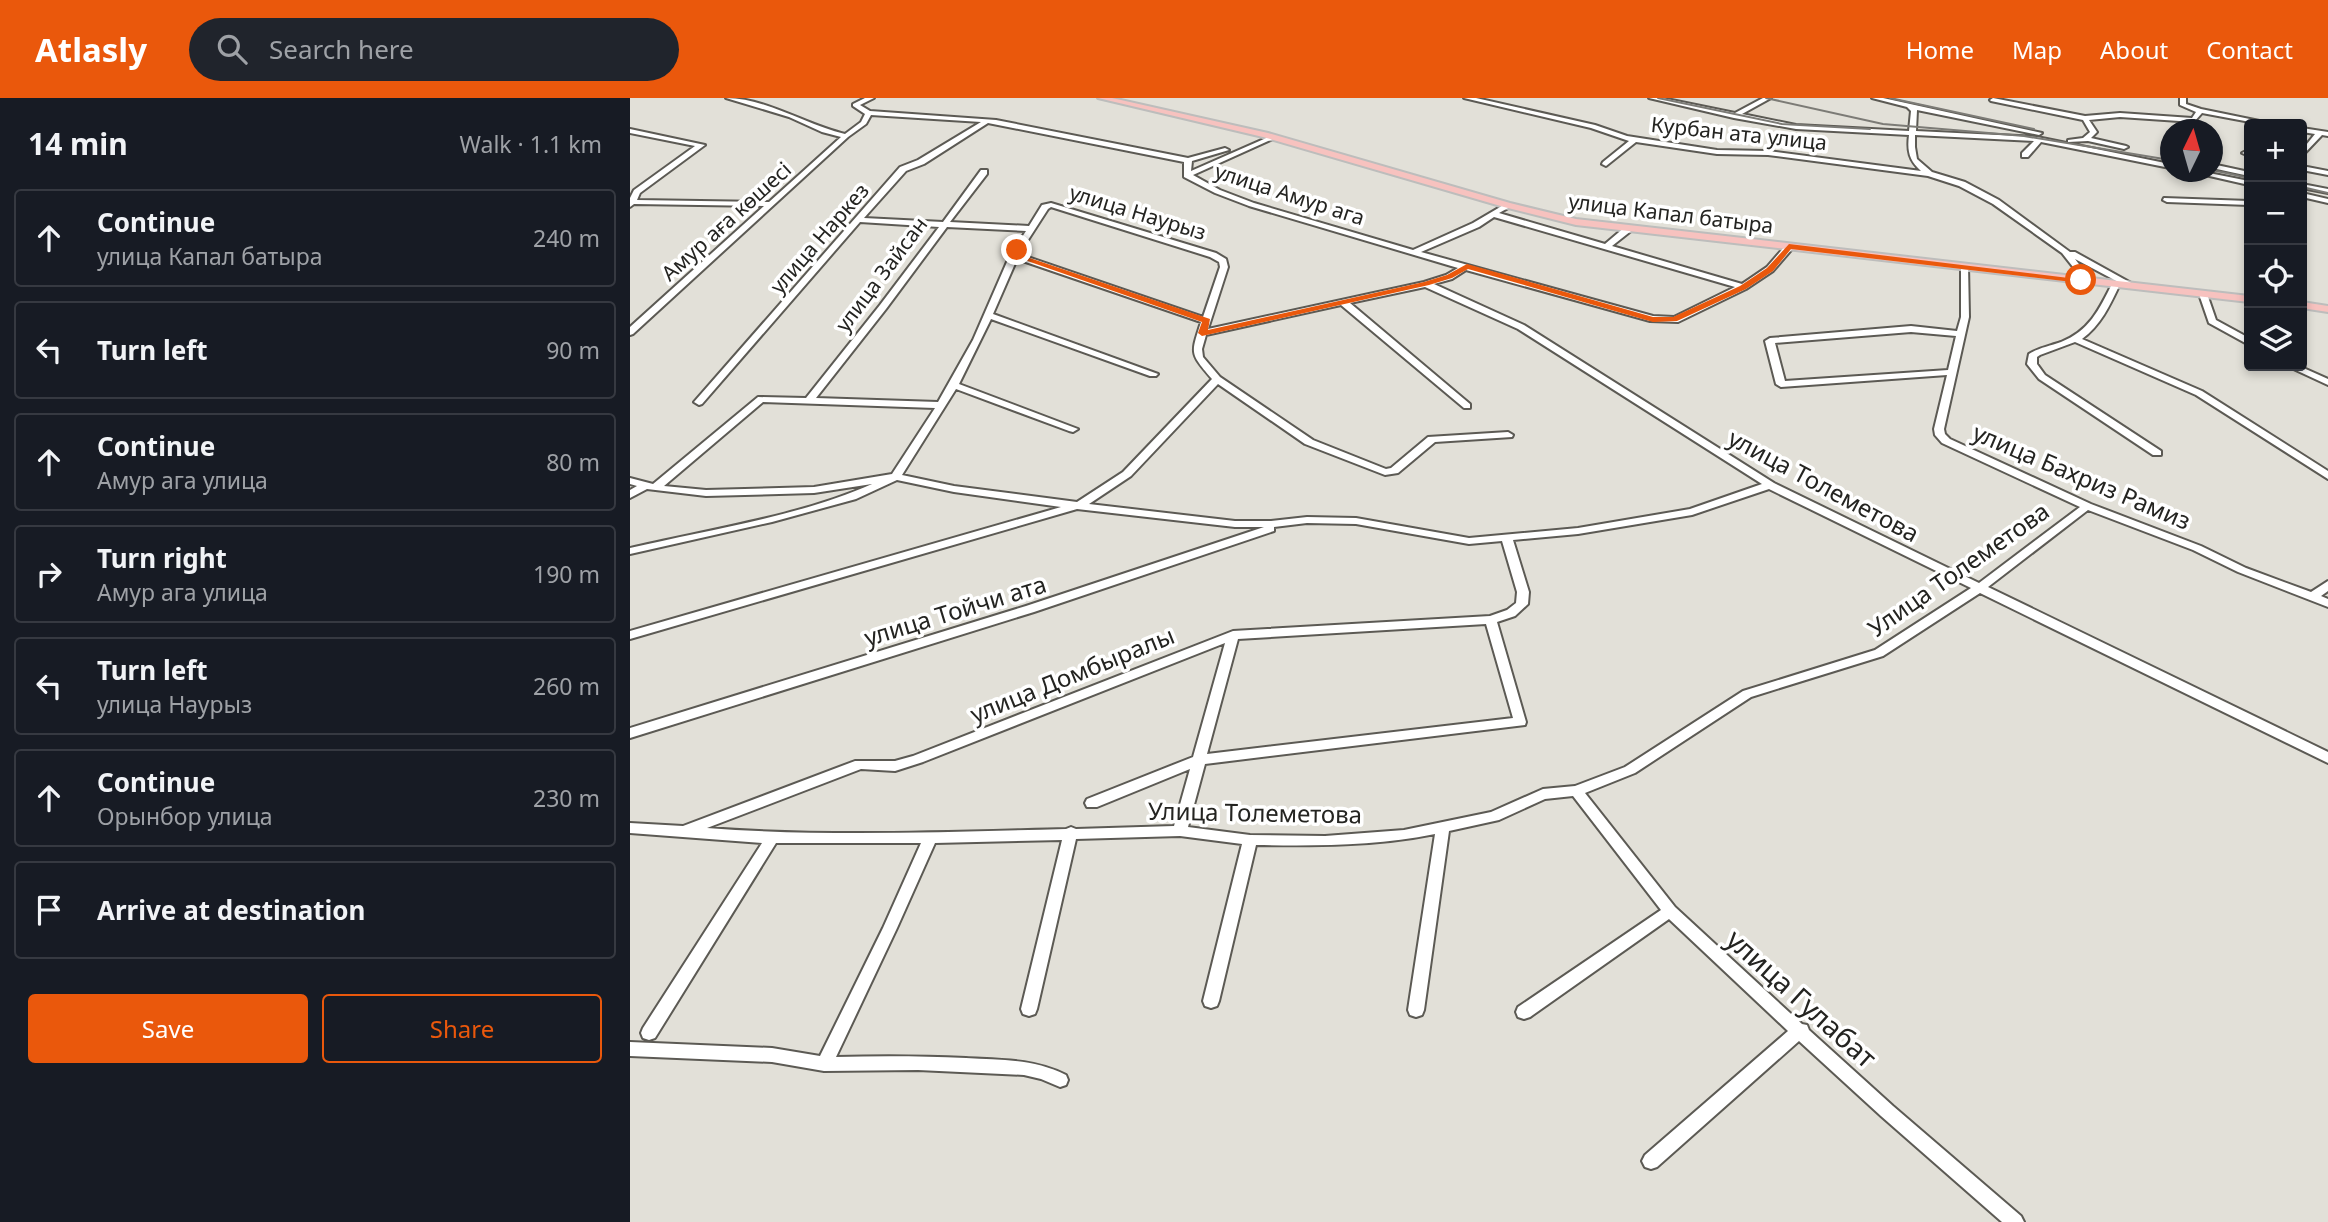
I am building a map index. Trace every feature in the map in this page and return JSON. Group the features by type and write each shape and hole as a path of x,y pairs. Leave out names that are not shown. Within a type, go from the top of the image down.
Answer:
{"main road":[{"name":"улица Капал батыра","path":"1101,98 1269,136 1507,205 1576,222 2244,298"},
{"path":"2307,306 2328,309"}],"street":[{"path":"729,98 846,136 864,123 869,113 855,107 871,98"},
{"name":"Курбан ата улица","path":"1467,98 1593,126 1634,139 1717,152 1768,153 1929,174 1980,191 2064,251 2134,286"},
{"path":"1652,98 1796,127 1912,135 2039,139 2160,164"},
{"path":"1734,116 1768,98"},
{"path":"1875,98 2074,141"},
{"path":"2183,98 2183,105 2200,111 2244,119"},
{"path":"1993,100 2084,118 2120,115 2194,120 2200,111"},
{"path":"1909,106 1914,110 1914,160 1929,174"},
{"name":"улица Амур ага","path":"869,113 986,122 1188,160 1187,175 1206,186 1279,212 1663,321 1675,320 1743,287 1770,269 1789,247"},
{"path":"2084,118 2094,132 2087,139"},
{"name":"улица Наркез","path":"699,402 903,169 921,162 986,122"},
{"path":"630,131 701,145 637,192 632,203 771,204"},
{"path":"2307,149 2324,134"},
{"name":"Амур аға көшесі","path":"630,332 846,136"},
{"path":"1188,160 1269,136"},
{"path":"1187,175 1269,136"},
{"path":"2000,148 2010,137"},
{"path":"1606,164 1634,139"},
{"path":"2025,155 2039,139"},
{"path":"2048,141 2087,139 2160,155"},
{"path":"2223,168 2244,173"},
{"path":"2307,169 2328,173"},
{"name":"улица Зайсан","path":"809,400 984,172"},
{"path":"2223,178 2244,182"},
{"path":"2307,187 2328,191"},
{"path":"2307,196 2328,201"},
{"path":"2166,200 2244,203"},
{"name":"улица Наурыз","path":"1032,229 1045,206 1049,205 1213,255 1223,261 1207,321 1196,349 1199,358 1217,379 1309,442 1385,472 1394,471 1432,439 1508,435"},
{"path":"1415,252 1507,205"},
{"path":"1493,214 1743,287"},
{"path":"858,220 1032,229"},
{"path":"630,551 772,519 852,497 896,477 954,385 978,340 1014,255 1032,229"},
{"path":"1606,247 1628,229"},
{"path":"2064,251 2081,272 2081,280"},
{"path":"1014,255 1207,321"},
{"path":"1202,333 1426,284 1449,277 1467,266"},
{"name":"улица Бахриз Рамиз","path":"1965,267 1965,317 1939,429 1940,435 1946,441 2087,506 2197,548 2242,570 2328,603"},
{"name":"улица Толеметова","path":"1426,284 1521,327 1770,485 2328,758"},
{"path":"2116,284 2100,317 2078,341 2037,353 2032,356 2032,364 2042,377 2157,453"},
{"path":"2203,294 2212,321 2244,339"},
{"path":"1343,302 1467,406"},
{"path":"987,315 1153,374"},
{"path":"1953,372 1780,384 1770,341 1912,329 1962,334"},
{"path":"2078,341 2199,393 2328,476"},
{"path":"2303,371 2328,382"},
{"path":"630,635 1082,504 1127,474 1217,379"},
{"path":"954,385 1073,429"},
{"path":"630,495 650,486 758,401 766,398 941,405"},
{"path":"630,481 706,493 814,490 896,477 954,489 1149,515 1235,524 1356,521 1458,540 1507,539 1578,531 1692,512 1770,485"},
{"name":"Улица Толеметова","path":"630,828 772,838 930,838 1180,831 1250,840 1325,841 1404,835 1494,816 1543,794 1576,792 1630,770 1747,694 1879,653 1978,589 2087,506"},
{"name":"улица Тойчи ата","path":"630,733 1030,609 1291,522"},
{"name":"улица Домбыралы","path":"684,832 860,764 895,766 918,759 1234,635 1491,620 1511,613 1522,604 1523,592 1507,539"},
{"path":"2314,597 2328,585"},
{"path":"1092,803 1200,760 1520,722 1491,620"},
{"path":"1180,831 1234,635"},
{"name":"улица Гулабат","path":"1576,792 1670,911 1887,1111 2015,1222"},
{"path":"1416,1010 1443,827"},
{"path":"1029,1009 1071,832"},
{"path":"649,1033 772,838"},
{"path":"824,1064 930,838"},
{"path":"1211,1001 1250,840"},
{"path":"1524,1012 1670,911"},
{"path":"1651,1161 1801,1030"},
{"path":"630,1049 772,1055 824,1064 918,1063 1024,1068 1044,1072 1060,1080"}],"railway":[{"path":"1658,98 1782,124 1870,129"},
{"path":"1766,98 1883,124 2024,136 2160,158"},
{"path":"1890,98 2034,129"},
{"path":"2223,172 2244,177"},
{"path":"2307,188 2328,193"}],"route":[{"path":"1017,250 1014,255 1207,321 1202,333 1426,284 1449,277 1467,266 1663,321 1675,320 1743,287 1770,269 1789,247 2081,280"}]}
